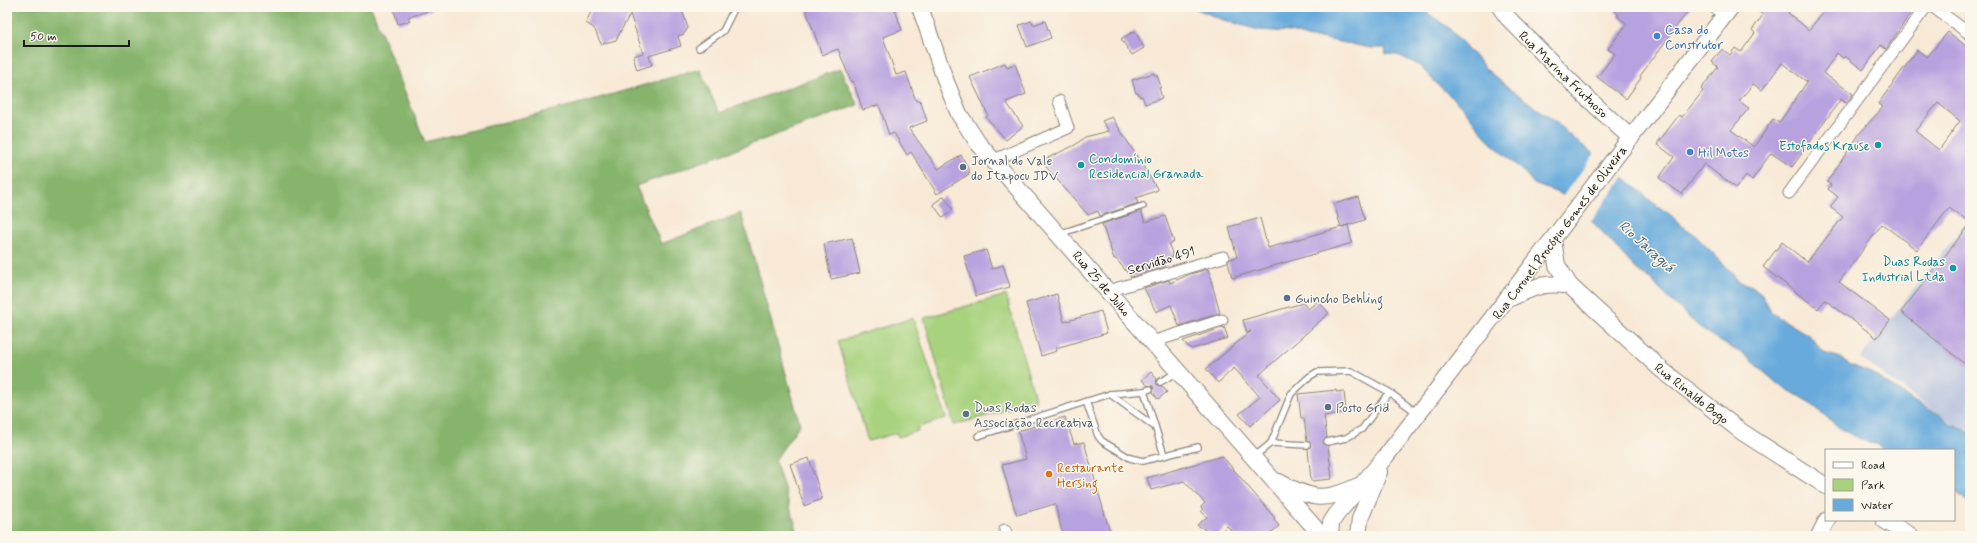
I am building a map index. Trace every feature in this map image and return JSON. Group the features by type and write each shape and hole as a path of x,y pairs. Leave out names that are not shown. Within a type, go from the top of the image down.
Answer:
{"main road":[{"name":"Rua 25 de Julho","path":"920,7 946,82 959,114 978,143 1322,536"},
{"name":"Rua Marina Frutuoso","path":"1500,7 1508,18 1584,95 1631,138"},
{"name":"Rua Coronel Procópio Gomes de Oliveira","path":"1330,536 1332,523 1336,515 1386,456 1558,234 1631,138 1723,10"},
{"name":"Rua Rinaldo Bogo","path":"1558,234 1557,265 1570,286 1662,370 1742,432 1825,485"},
{"path":"1508,299 1544,284 1555,283 1570,286"},
{"name":"Rua Coronel Procópio Gomes de Oliveira","path":"1358,536 1360,519 1366,500 1386,456"},
{"path":"1271,477 1300,493 1318,498 1335,496 1362,484"},
{"path":"1819,536 1826,521"},
{"path":"1886,521 1908,534"},
{"path":"1890,536 1908,534"}],"street":[{"path":"1789,193 1926,7"},
{"path":"1933,7 1970,34"},
{"path":"994,160 1068,128 1059,101"},
{"name":"Servidão 491","path":"1108,291 1222,257"},
{"path":"1152,342 1222,320"}],"lane":[{"path":"699,48 723,31 736,7"},
{"path":"1059,234 1144,206"},
{"path":"1253,457 1271,443 1292,394 1309,377 1317,372 1351,371 1389,392 1418,414"},
{"path":"1160,382 1178,372"},
{"path":"978,436 1110,394 1144,392 1150,389"},
{"path":"1144,392 1164,455"},
{"path":"1327,442 1346,438 1362,429 1389,392"},
{"path":"1110,394 1154,427"},
{"path":"1086,401 1096,430 1102,441 1137,460 1143,461 1198,447"},
{"path":"1271,443 1307,445"}],"shaded area":[{"path":"1970,218 1970,437 1860,358"}],"green space":[{"path":"7,7 371,7 425,142 585,102 700,69 719,113 840,69 858,105 636,186 661,244 741,213 800,424 775,460 799,536 7,536"},
{"path":"1006,295 1036,402 954,425 924,318"},
{"path":"913,318 946,418 917,428 918,431 898,437 897,433 868,441 838,341"}],"water":[{"name":"Rio Jaraguá","path":"1192,7 1419,7 1449,28 1488,71 1556,122 1568,134 1638,189 1652,202 1672,216 1682,226 1693,233 1723,263 1739,282 1752,286 1762,294 1772,313 1810,336 1824,353 1840,358 1851,365 1871,373 1915,402 1940,415 1950,424 1970,433 1970,504 1955,491 1955,449 1883,449 1877,444 1869,443 1842,430 1809,402 1778,384 1742,353 1721,342 1697,325 1659,289 1651,279 1637,270 1581,209 1561,194 1534,184 1526,174 1489,141 1464,109 1419,65 1398,55 1385,54 1386,48 1371,48 1320,38 1310,38 1291,32 1259,30 1223,20"}],"pier":[{"path":"1595,153 1624,176 1590,222 1579,210 1562,197"}],"building":[{"path":"393,7 432,7 432,10 408,17 410,21 398,24"},
{"path":"593,7 681,7 688,28 684,34 678,36 681,46 649,56 652,65 637,70 633,56 643,53 630,14 616,40 601,44 594,28 586,23"},
{"path":"805,7 894,7 902,30 883,37 896,75 906,72 916,101 920,100 927,121 909,128 938,169 961,155 970,172 968,173 969,174 937,194 911,152 907,155 894,133 889,135 879,105 863,110 853,81 851,82 838,49 822,55"},
{"path":"1611,7 1691,7 1640,76 1641,78 1626,99 1597,77 1615,54 1608,49 1627,24 1617,16 1619,15"},
{"path":"1752,7 1792,7 1788,13 1809,30 1827,7 1915,7 1886,49 1881,45 1863,70 1845,56 1843,58 1837,53 1823,73 1853,94 1846,103 1841,99 1792,167 1771,153 1752,180 1746,175 1736,188 1704,164 1682,194 1659,178 1674,157 1657,144 1679,115 1682,117 1703,91 1701,89 1718,67 1712,62 1722,49 1730,55 1735,48 1741,52 1755,33 1752,30 1763,15","holes":["1782,63 1807,82 1779,123 1773,119 1754,147 1731,130 1749,108 1739,101 1753,84 1762,90"]},
{"path":"1032,21 1033,25 1045,21 1051,38 1027,47 1019,25"},
{"path":"1135,31 1144,48 1132,55 1121,39"},
{"path":"1948,32 1970,49 1970,222 1949,208 1917,250 1882,224 1839,282 1890,320 1877,338 1825,300 1818,309 1763,267 1782,242 1807,262 1843,217 1830,207 1838,197 1828,189 1831,185 1827,182 1860,133 1883,107 1878,104 1917,50 1927,57","holes":["1938,103 1960,121 1939,150 1915,131"]},
{"path":"1005,63 1007,67 1015,64 1026,94 1006,102 1023,126 1006,140 986,117 988,115 970,77"},
{"path":"1154,73 1154,75 1157,75 1161,87 1159,88 1162,98 1145,104 1142,96 1140,97 1138,93 1136,93 1132,80"},
{"name":"Condomínio Residencial Granada","path":"1112,117 1158,190 1136,198 1138,203 1100,216 1098,211 1088,215 1041,161 1075,145 1085,137 1109,131 1102,121"},
{"path":"944,196 953,210 943,218 933,204"},
{"path":"1358,197 1365,220 1341,227 1334,204"},
{"path":"1141,211 1145,222 1165,216 1174,242 1169,244 1173,257 1163,260 1165,267 1131,277 1116,259 1114,259 1102,224"},
{"path":"1260,218 1268,248 1348,225 1352,243 1232,278 1228,262 1230,259 1237,257 1229,227"},
{"name":"Duas Rodas Industrial Ltda","path":"1970,224 1970,368 1901,312"},
{"path":"852,238 860,273 831,279 824,244"},
{"path":"986,250 992,269 1003,265 1010,287 976,296 964,256"},
{"path":"1208,269 1220,313 1179,326 1171,305 1156,312 1144,288 1169,280 1170,283 1190,274"},
{"path":"1057,294 1064,322 1101,311 1107,333 1056,348 1057,351 1041,356 1026,303"},
{"path":"1318,301 1329,313 1259,375 1280,400 1250,426 1239,414 1260,397 1234,368 1218,383 1206,369 1251,331 1247,333 1243,320 1303,303 1308,309"},
{"path":"1224,327 1228,338 1191,349 1183,341"},
{"path":"1151,372 1157,379 1157,384 1162,386 1167,392 1158,399 1153,392 1153,386 1147,385 1142,380"},
{"path":"1336,390 1336,392 1344,391 1346,412 1324,416 1327,438 1323,442 1328,446 1332,479 1311,481 1308,449 1311,445 1307,441 1304,418 1301,418 1298,394"},
{"name":"Restaurante Hersing","path":"1065,417 1074,444 1084,442 1111,536 1063,536 1055,504 1017,515 1002,465 1026,459 1018,431"},
{"path":"1222,456 1275,518 1274,519 1279,526 1267,536 1236,536 1227,526 1216,536 1197,525 1207,517 1201,511 1203,510 1201,507 1205,503 1184,481 1151,490 1147,478"},
{"path":"809,458 822,499 804,506 790,464"}],"place":[{"name":"Casa do Construtor","path":"1657,36"},
{"name":"Estofados Krause","path":"1878,145"},
{"name":"Hil Motos","path":"1690,152"},
{"name":"Condomínio Residencial Granada","path":"1081,165"},
{"name":"Jornal do Vale do Itapocu JDV","path":"963,167"},
{"name":"Duas Rodas Industrial Ltda","path":"1953,268"},
{"name":"Guincho Behling","path":"1287,298"},
{"name":"Posto Grid","path":"1328,407"},
{"name":"Duas Rodas Associação Recreativa","path":"966,414"},
{"name":"Restaurante Hersing","path":"1049,474"}]}
